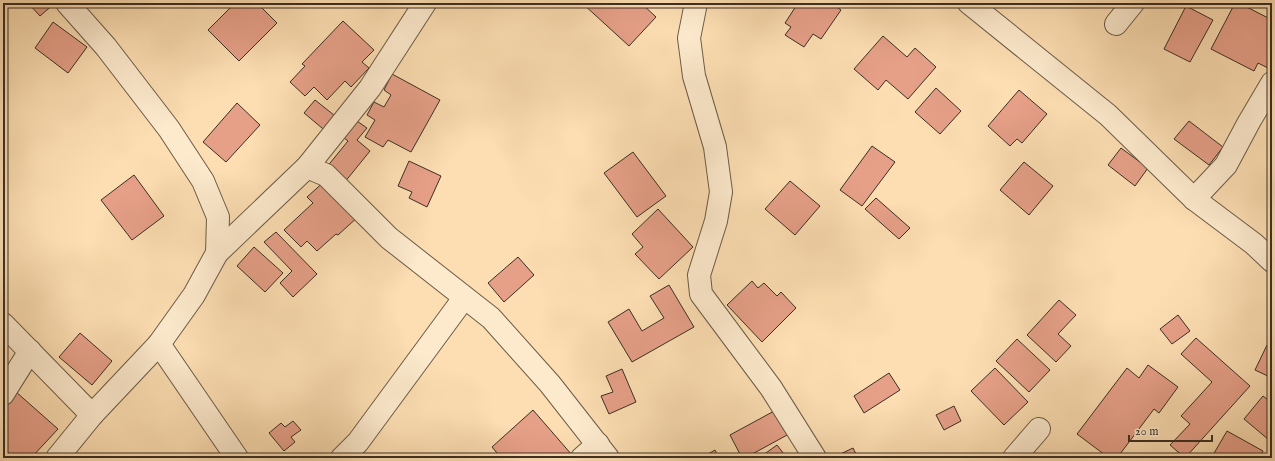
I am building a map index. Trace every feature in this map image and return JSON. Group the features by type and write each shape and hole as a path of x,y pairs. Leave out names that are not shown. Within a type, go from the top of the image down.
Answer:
{"street":[{"path":"67,3 106,47 169,129 203,180 218,217 217,254"},
{"path":"57,458 92,415 158,344 194,295 217,254 307,167 370,88 425,3"},
{"path":"696,3 689,38 694,76 714,147 722,192 716,221 699,275 701,294 771,388 815,458"},
{"path":"969,3 1108,115 1194,199 1254,244 1272,261"},
{"path":"1116,24 1133,3"},
{"path":"1194,199 1226,165 1272,83"},
{"path":"307,167 326,175 389,238 491,318 550,384 596,453"},
{"path":"342,458 358,442 464,298"},
{"path":"3,324 92,415"},
{"path":"158,344 237,458"},
{"path":"3,394 30,351"},
{"path":"1014,458 1039,429"}],"building":[{"path":"28,3 55,3 40,16"},
{"path":"235,3 257,3 277,23 239,61 208,30"},
{"path":"582,3 641,3 656,17 629,46"},
{"path":"798,3 831,3 841,10 821,39 813,34 804,47 785,35 791,27 785,23"},
{"path":"1235,3 1239,3 1272,20 1272,61 1268,68 1258,63 1254,71 1211,49"},
{"path":"1186,6 1213,20 1190,62 1164,49"},
{"path":"343,21 374,50 362,62 369,68 351,87 345,81 327,100 314,87 305,96 290,82 305,66 302,64"},
{"path":"53,22 87,47 68,73 35,48"},
{"path":"883,36 907,57 915,48 936,67 908,99 886,80 878,90 854,69"},
{"path":"392,74 440,100 411,152 388,140 383,147 365,137 375,120 367,115 374,102 384,107 391,95 384,90"},
{"path":"936,88 961,111 940,134 915,112"},
{"path":"1019,90 1047,114 1022,143 1017,139 1010,146 988,126"},
{"path":"315,100 339,119 328,133 304,113"},
{"path":"237,103 260,125 226,162 203,142"},
{"path":"357,121 367,128 357,140 370,151 344,183 326,168 348,141 344,138"},
{"path":"1189,121 1223,147 1209,165 1174,139"},
{"path":"872,146 895,162 862,206 840,190"},
{"path":"1121,148 1148,168 1135,186 1108,165"},
{"path":"633,152 666,196 637,217 604,173"},
{"path":"409,161 441,176 427,207 409,198 412,192 398,186"},
{"path":"1024,162 1053,186 1029,215 1000,190"},
{"path":"134,175 164,216 132,240 101,200"},
{"path":"326,180 360,215 338,235 336,234 317,251 307,241 301,247 284,230 313,203 307,197"},
{"path":"790,181 820,206 795,235 765,209"},
{"path":"876,198 910,228 899,239 865,209"},
{"path":"658,209 693,247 659,279 635,254 643,247 632,234"},
{"path":"276,232 317,274 293,297 280,283 292,271 264,242"},
{"path":"254,247 283,273 265,292 237,266"},
{"path":"518,257 534,275 504,302 488,283"},
{"path":"752,281 758,288 764,283 777,296 781,292 796,308 762,342 727,305"},
{"path":"669,285 694,327 632,362 608,322 629,309 642,331 664,318 650,296"},
{"path":"1059,300 1076,315 1058,334 1071,346 1056,362 1027,335"},
{"path":"1178,315 1190,331 1172,344 1160,329"},
{"path":"80,333 112,361 92,385 59,357"},
{"path":"1196,338 1250,386 1185,458 1170,445 1190,424 1181,416 1212,382 1181,354"},
{"path":"1017,339 1050,370 1029,392 996,361"},
{"path":"1267,345 1272,347 1272,378 1255,370"},
{"path":"1148,365 1178,387 1159,413 1154,409 1117,458 1109,458 1077,434 1127,368 1139,378"},
{"path":"995,368 1028,402 1004,425 971,391"},
{"path":"622,369 636,402 609,414 601,396 613,392 606,376"},
{"path":"889,373 900,390 864,413 854,396"},
{"path":"15,391 58,429 31,458 14,458 3,448 3,404"},
{"path":"1263,396 1272,403 1272,436 1269,440 1244,419"},
{"path":"954,406 961,421 944,430 936,415"},
{"path":"533,410 572,455 569,458 501,458 492,447"},
{"path":"776,410 789,434 745,458 742,458 730,435"},
{"path":"293,421 301,430 291,437 295,442 284,451 269,433 281,423 285,427"},
{"path":"1227,431 1263,451 1259,458 1218,458 1213,455"},
{"path":"777,445 787,458 759,458"},
{"path":"853,448 858,458 832,458"},
{"path":"715,450 719,458 701,458"}]}
